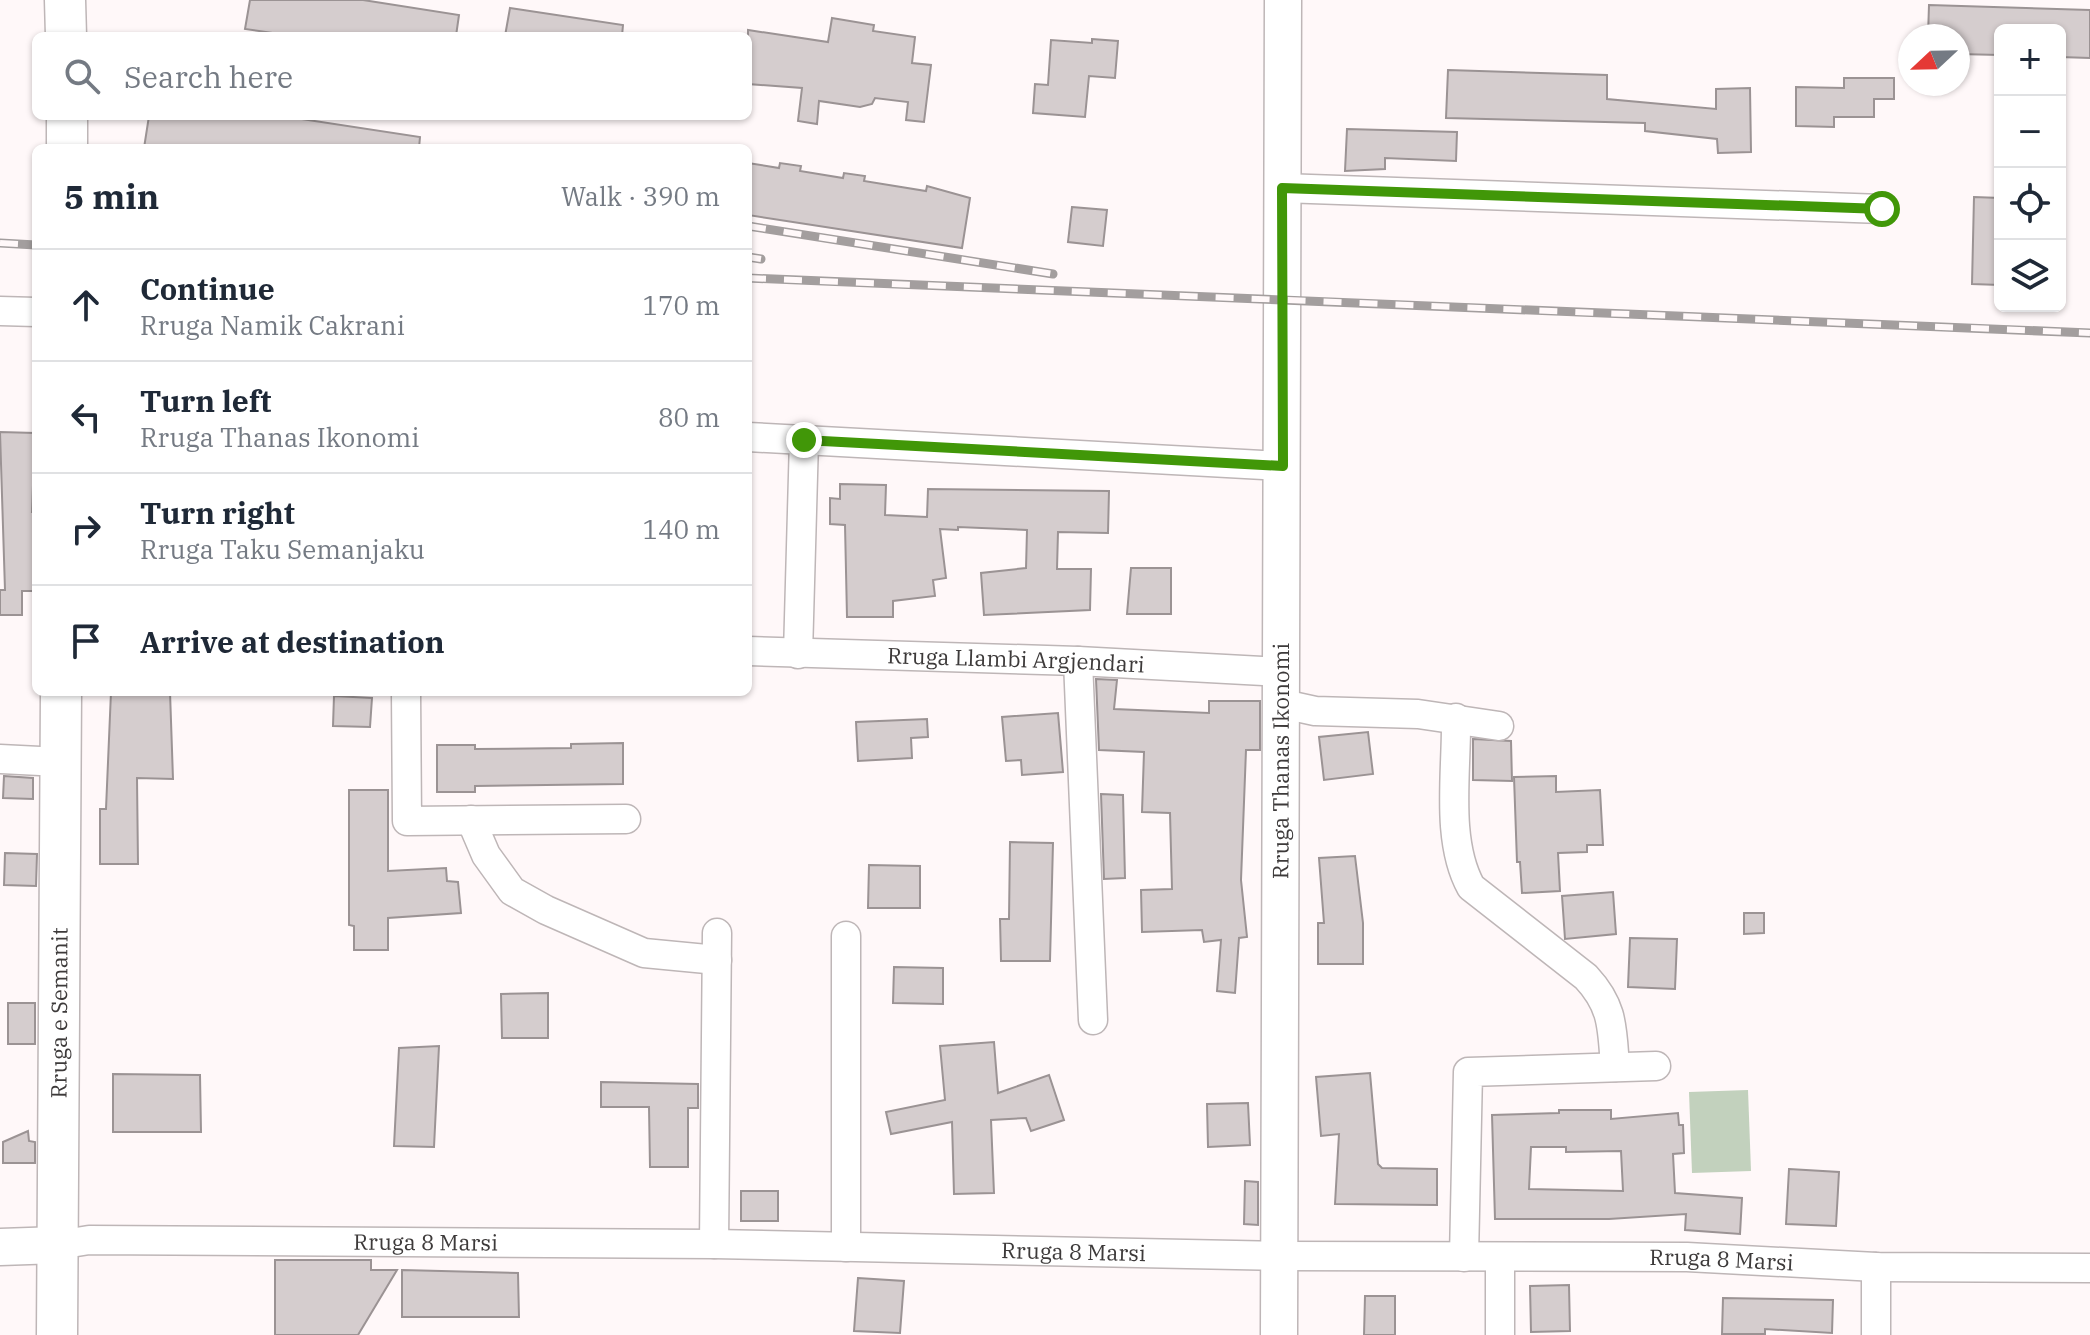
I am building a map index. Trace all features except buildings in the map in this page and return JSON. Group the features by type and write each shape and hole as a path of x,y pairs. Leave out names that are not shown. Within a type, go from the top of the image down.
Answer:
{"main road":[{"path":"65,0 66,32"},
{"path":"67,120 67,144"},
{"name":"Rruga e Semanit","path":"57,1335 61,696"}],"street":[{"name":"Rruga Thanas Ikonomi","path":"1279,1335 1283,0"},
{"path":"1282,188 1882,209"},
{"path":"0,311 32,312"},
{"path":"752,437 1283,466"},
{"path":"798,654 804,440"},
{"name":"Rruga Llambi Argjendari","path":"752,651 1078,661 1282,688 1315,711 1456,718 1499,726"},
{"path":"1078,661 1093,1020"},
{"path":"406,696 407,821 626,819"},
{"path":"1456,718 1457,837 1461,869 1471,887 1586,977 1603,995 1611,1017 1615,1067"},
{"path":"0,759 60,762"},
{"path":"471,820 486,855 512,891 546,910 644,953 717,947 714,1244"},
{"path":"846,936 846,1247"},
{"path":"1464,1257 1468,1072 1656,1066"},
{"name":"Rruga 8 Marsi","path":"58,1245 89,1240 714,1244 1279,1256 1687,1257 1876,1267 2090,1268"},
{"path":"0,1247 58,1245"},
{"path":"1500,1257 1500,1335"},
{"path":"1876,1267 1876,1335"}],"green space":[{"path":"1748,1090 1751,1171 1692,1173 1689,1092"}],"railway":[{"path":"752,227 1053,274"},
{"path":"0,243 32,245"},
{"path":"752,258 761,259"},
{"path":"752,278 2090,333"}],"route":[{"path":"804,440 1283,466 1282,188 1882,209"}]}
